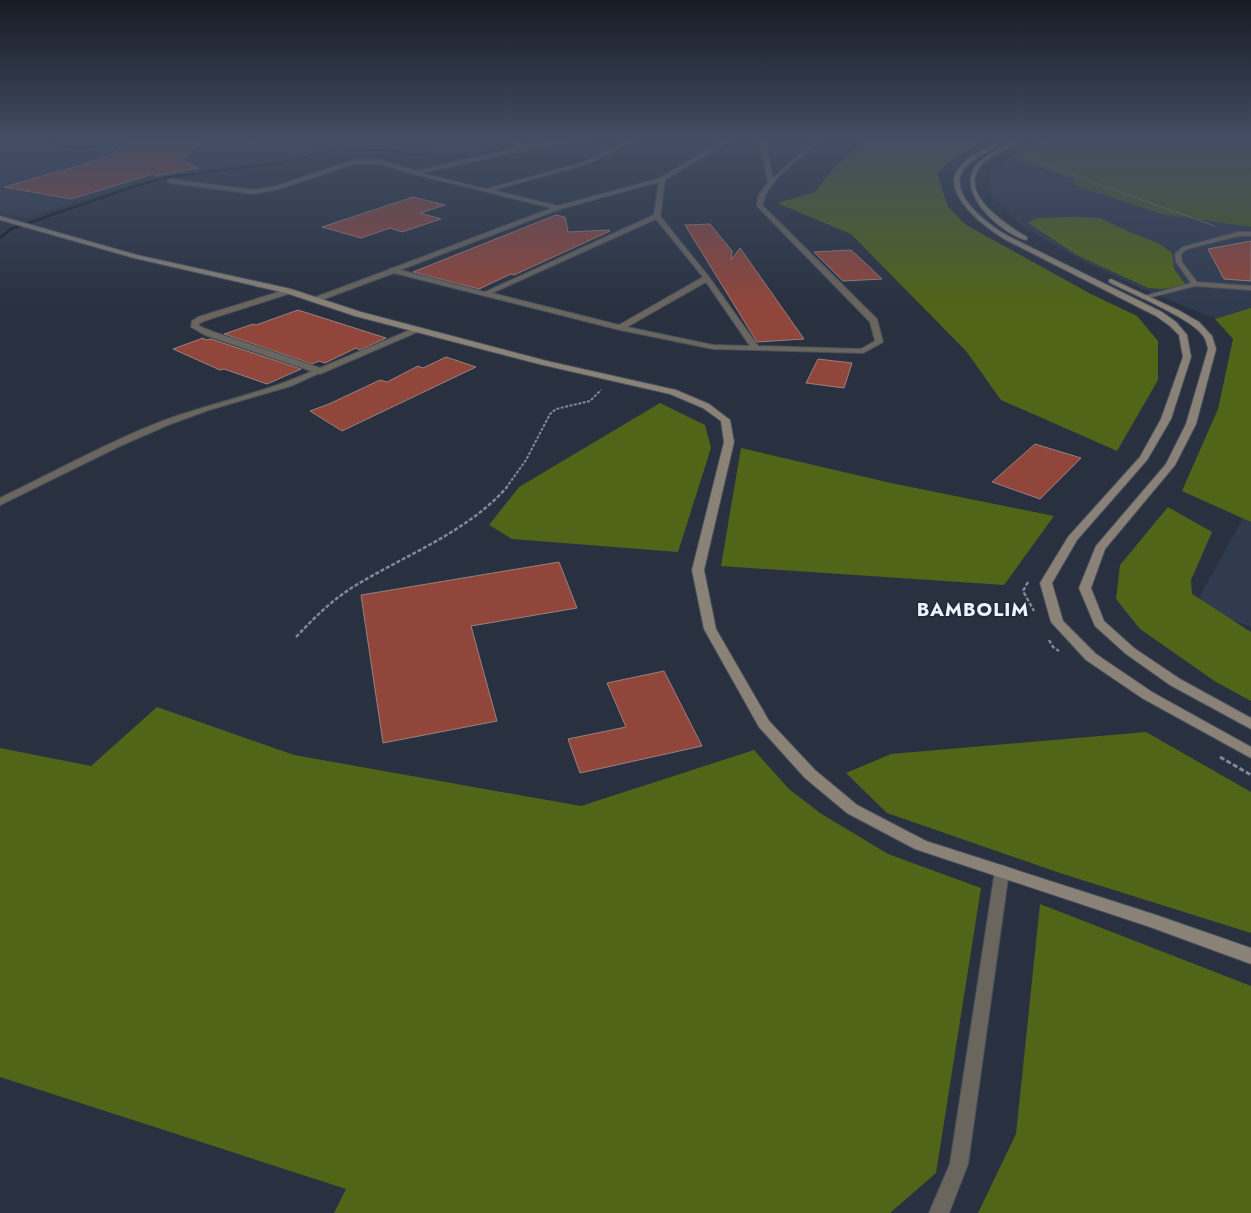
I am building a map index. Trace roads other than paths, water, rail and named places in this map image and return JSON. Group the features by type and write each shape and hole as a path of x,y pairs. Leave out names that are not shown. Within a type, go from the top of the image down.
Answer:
{"main road":[{"path":"961,195 976,216 1000,234 1058,265 1159,314 1173,324 1183,335 1187,357 1166,418 1144,458 1072,539 1046,583 1057,622 1091,657 1147,696 1251,753"},
{"path":"976,195 991,216 1015,233 1196,324 1208,336 1212,349 1191,424 1170,466 1100,548 1085,588 1099,623 1130,651 1175,682 1251,724"},
{"path":"0,218 136,257 288,291 358,314 418,330 673,392 706,406 725,420 729,442 698,570 710,630 764,724 810,774 852,809 921,845 1153,921 1251,956"}],"street":[{"path":"504,195 558,208"},
{"path":"316,300 391,270 558,208 606,195"},
{"path":"660,195 657,216 707,278 756,347"},
{"path":"391,270 620,328 713,347 863,351 879,342 874,320 760,206 763,195"},
{"path":"485,294 657,216"},
{"path":"620,328 707,278"},
{"path":"288,291 201,320 195,323 195,327 208,333 320,371 418,330"}],"lane":[{"path":"1196,284 1179,262 1178,254 1185,248 1238,234 1251,234"},
{"path":"1144,297 1196,284 1251,288"},
{"path":"0,502 149,430 190,414 294,383 320,371"},
{"path":"939,1213 959,1164 1002,871"}],"waterway":[{"path":"0,238 11,229 110,195"}],"district":[{"name":"BAMBOLIM","path":"973,609"}]}
